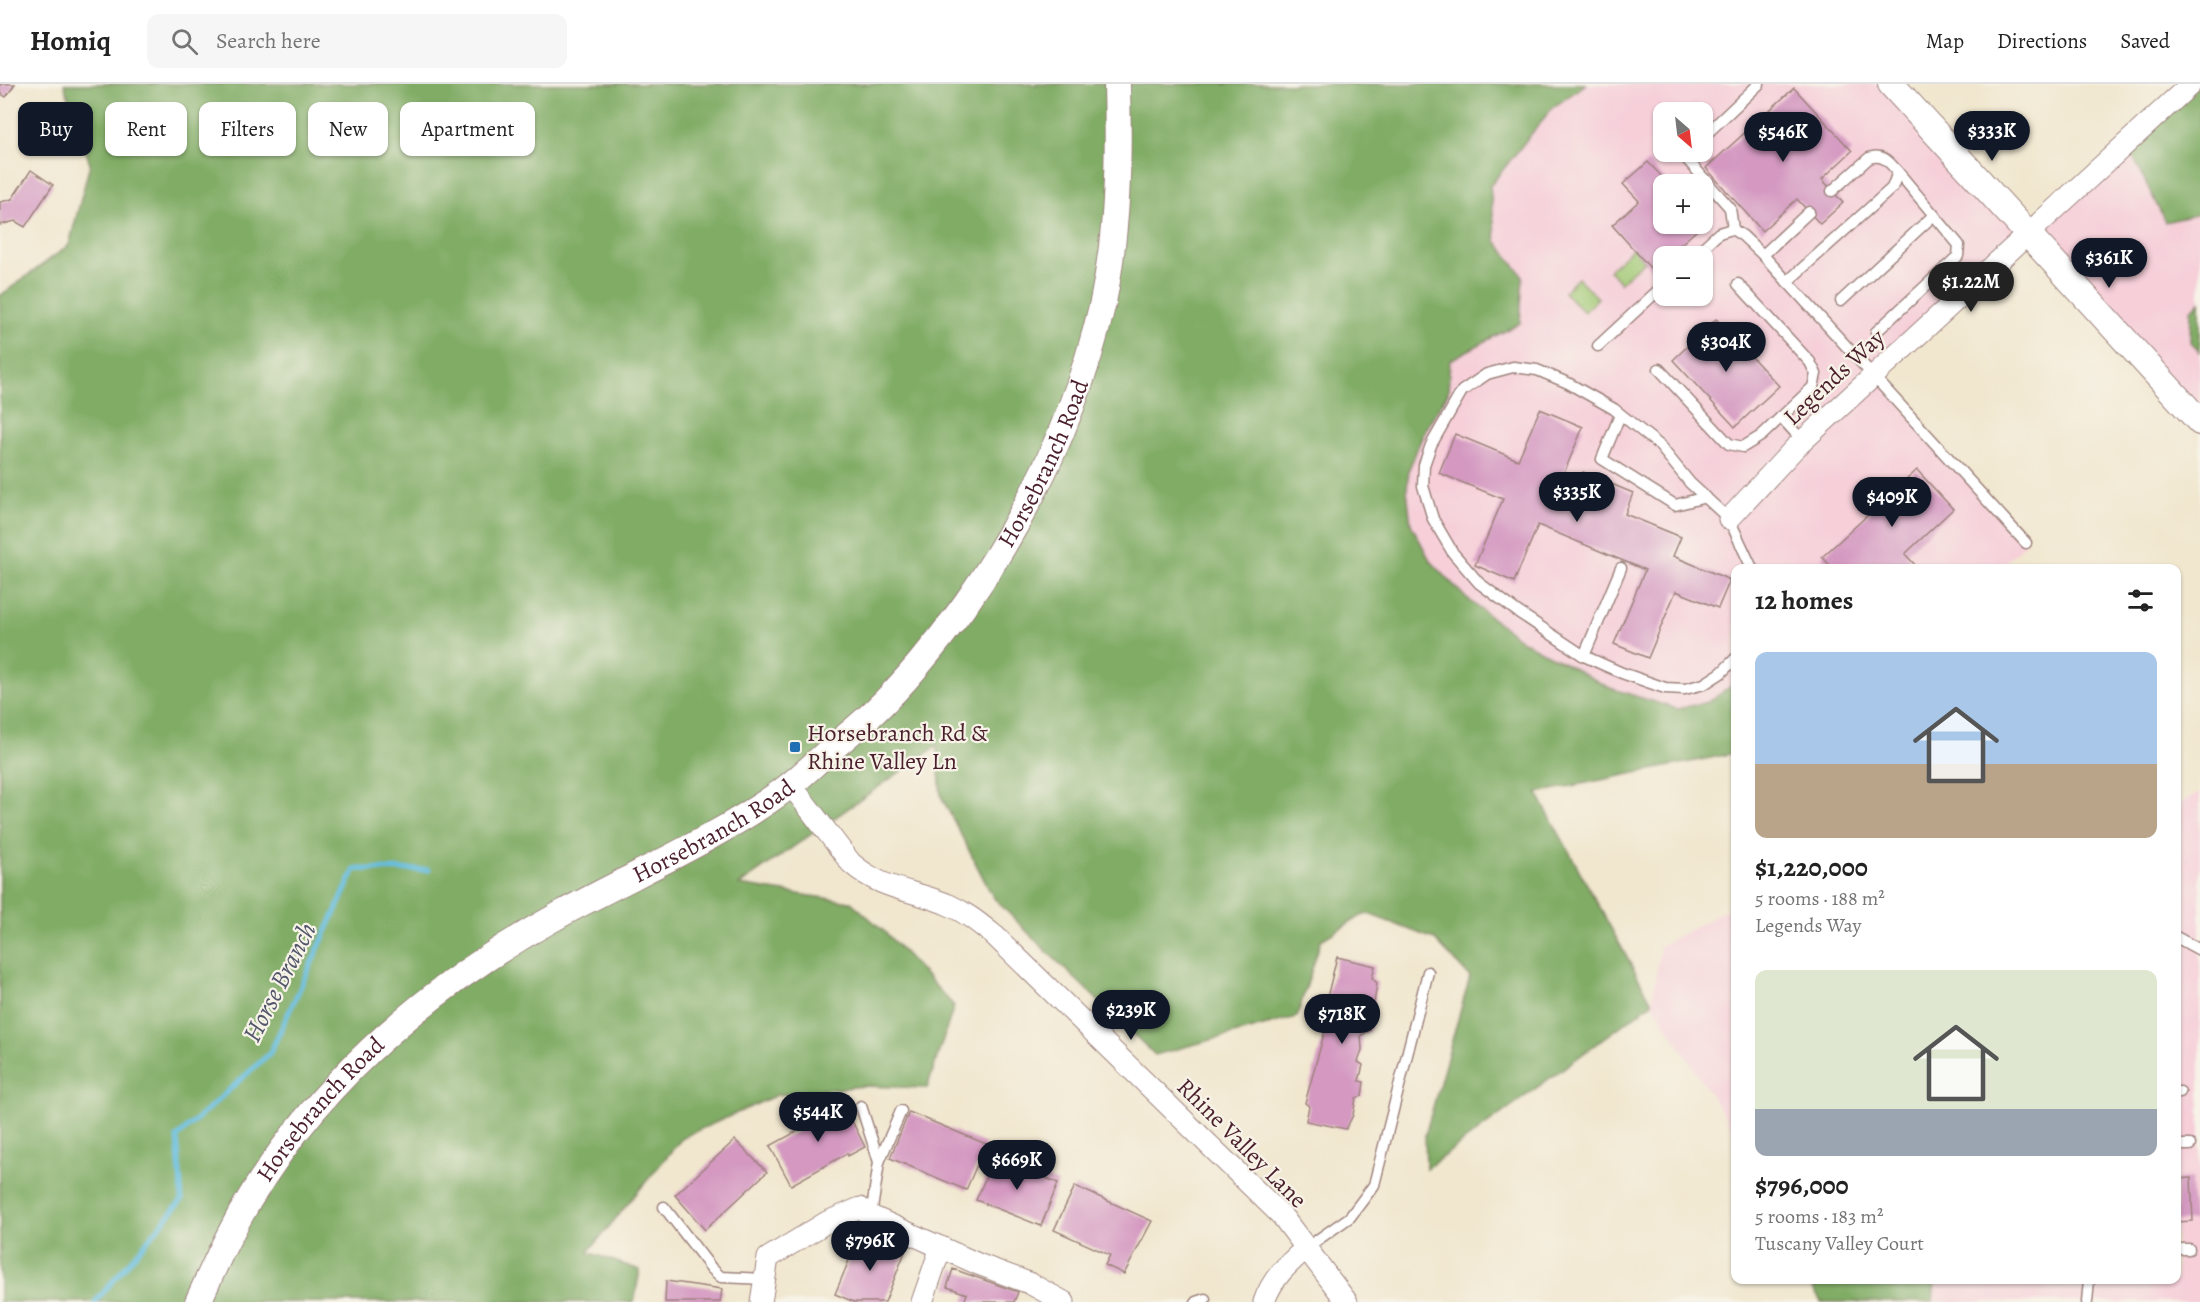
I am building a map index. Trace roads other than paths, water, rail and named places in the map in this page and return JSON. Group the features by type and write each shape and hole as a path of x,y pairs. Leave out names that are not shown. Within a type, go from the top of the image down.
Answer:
{"street":[{"name":"Horsebranch Road","path":"198,1302 229,1236 275,1160 337,1083 395,1026 436,993 558,916 712,834 791,785 874,712 949,627 997,559 1029,505 1070,412 1089,358 1104,298 1115,219 1119,158 1118,84"},
{"path":"1891,84 2200,422"},
{"name":"Legends Way","path":"1729,519 1803,441 1873,375 2192,84"},
{"name":"Rhine Valley Lane","path":"791,785 850,863 862,874 902,891 947,904 971,916 995,936 1282,1216 1347,1302"},
{"path":"760,1302 768,1258 827,1222 860,1208 871,1216 978,1264 1029,1283 1056,1300"},
{"path":"922,1302 941,1247"},
{"path":"1264,1302 1277,1275 1306,1248"}],"lane":[{"path":"1713,128 1759,84"},
{"path":"1832,191 1869,158 1877,155 1885,158 1959,245 1958,256 1876,332"},
{"path":"1689,162 1730,208 1733,230"},
{"path":"1787,282 1892,188 1898,172"},
{"path":"1763,255 1809,212"},
{"path":"1841,301 1934,214"},
{"path":"1705,246 1719,233 1733,230 1743,236 1763,255 2026,543"},
{"path":"1659,369 1729,444 1743,447 1761,436 1813,387 1816,374 1810,362 1738,284"},
{"path":"1599,346 1653,295"},
{"path":"1731,663 1704,684 1685,689 1665,688 1622,673 1584,656 1479,583 1453,553 1427,504 1423,486 1424,465 1435,437 1462,391 1487,374 1503,368 1537,370 1575,387 1614,409 1659,445 1729,519 1750,564"},
{"path":"1620,416 1602,459 1675,505 1706,497"},
{"path":"1781,417 1803,441"},
{"path":"1584,656 1621,568"},
{"path":"2181,940 2200,950"},
{"path":"1306,1248 1350,1217 1374,1185 1428,972"},
{"path":"861,1106 879,1162"},
{"path":"871,1216 879,1162 901,1111"},
{"path":"2181,1145 2190,1145"},
{"path":"664,1207 712,1269 721,1277 765,1279"},
{"path":"2181,1250 2189,1250"},
{"path":"2087,1302 2089,1284"}],"waterway":[{"name":"Horse Branch","path":"95,1302 182,1200 177,1137 270,1053 355,869 429,870"}],"place":[{"name":"Horsebranch Rd & Rhine Valley Ln","path":"795,747"}]}
